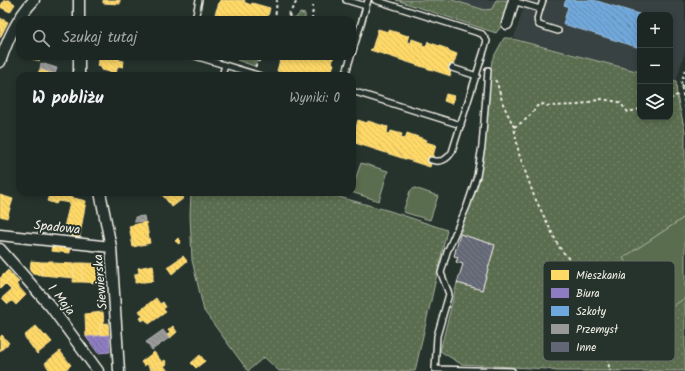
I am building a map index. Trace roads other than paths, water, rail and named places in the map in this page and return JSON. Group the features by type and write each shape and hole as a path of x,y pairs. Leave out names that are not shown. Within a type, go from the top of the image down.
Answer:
{"street":[{"path":"21,16 34,0"},
{"path":"79,0 79,16"},
{"path":"507,24 514,0"},
{"path":"0,62 10,35 16,24"},
{"path":"79,60 79,72"},
{"name":"Siewierska","path":"101,196 111,247 119,371"},
{"name":"Spadowa","path":"0,235 111,247"},
{"name":"1 Maja","path":"0,249 51,306 98,371"}],"lane":[{"path":"196,16 199,0"},
{"path":"346,0 366,6"},
{"path":"356,41 368,0"},
{"path":"375,0 482,34 486,38 487,44 450,156 440,162 431,160"},
{"path":"514,0 540,9"},
{"path":"543,0 537,22 539,25 558,31"},
{"path":"208,60 248,72"},
{"path":"346,72 350,60"},
{"path":"223,72 225,65"},
{"path":"452,68 477,76"},
{"path":"488,70 482,146 477,176 467,206 447,252 441,273 449,294 437,336 435,369 512,371"},
{"path":"356,92 461,125"}]}
